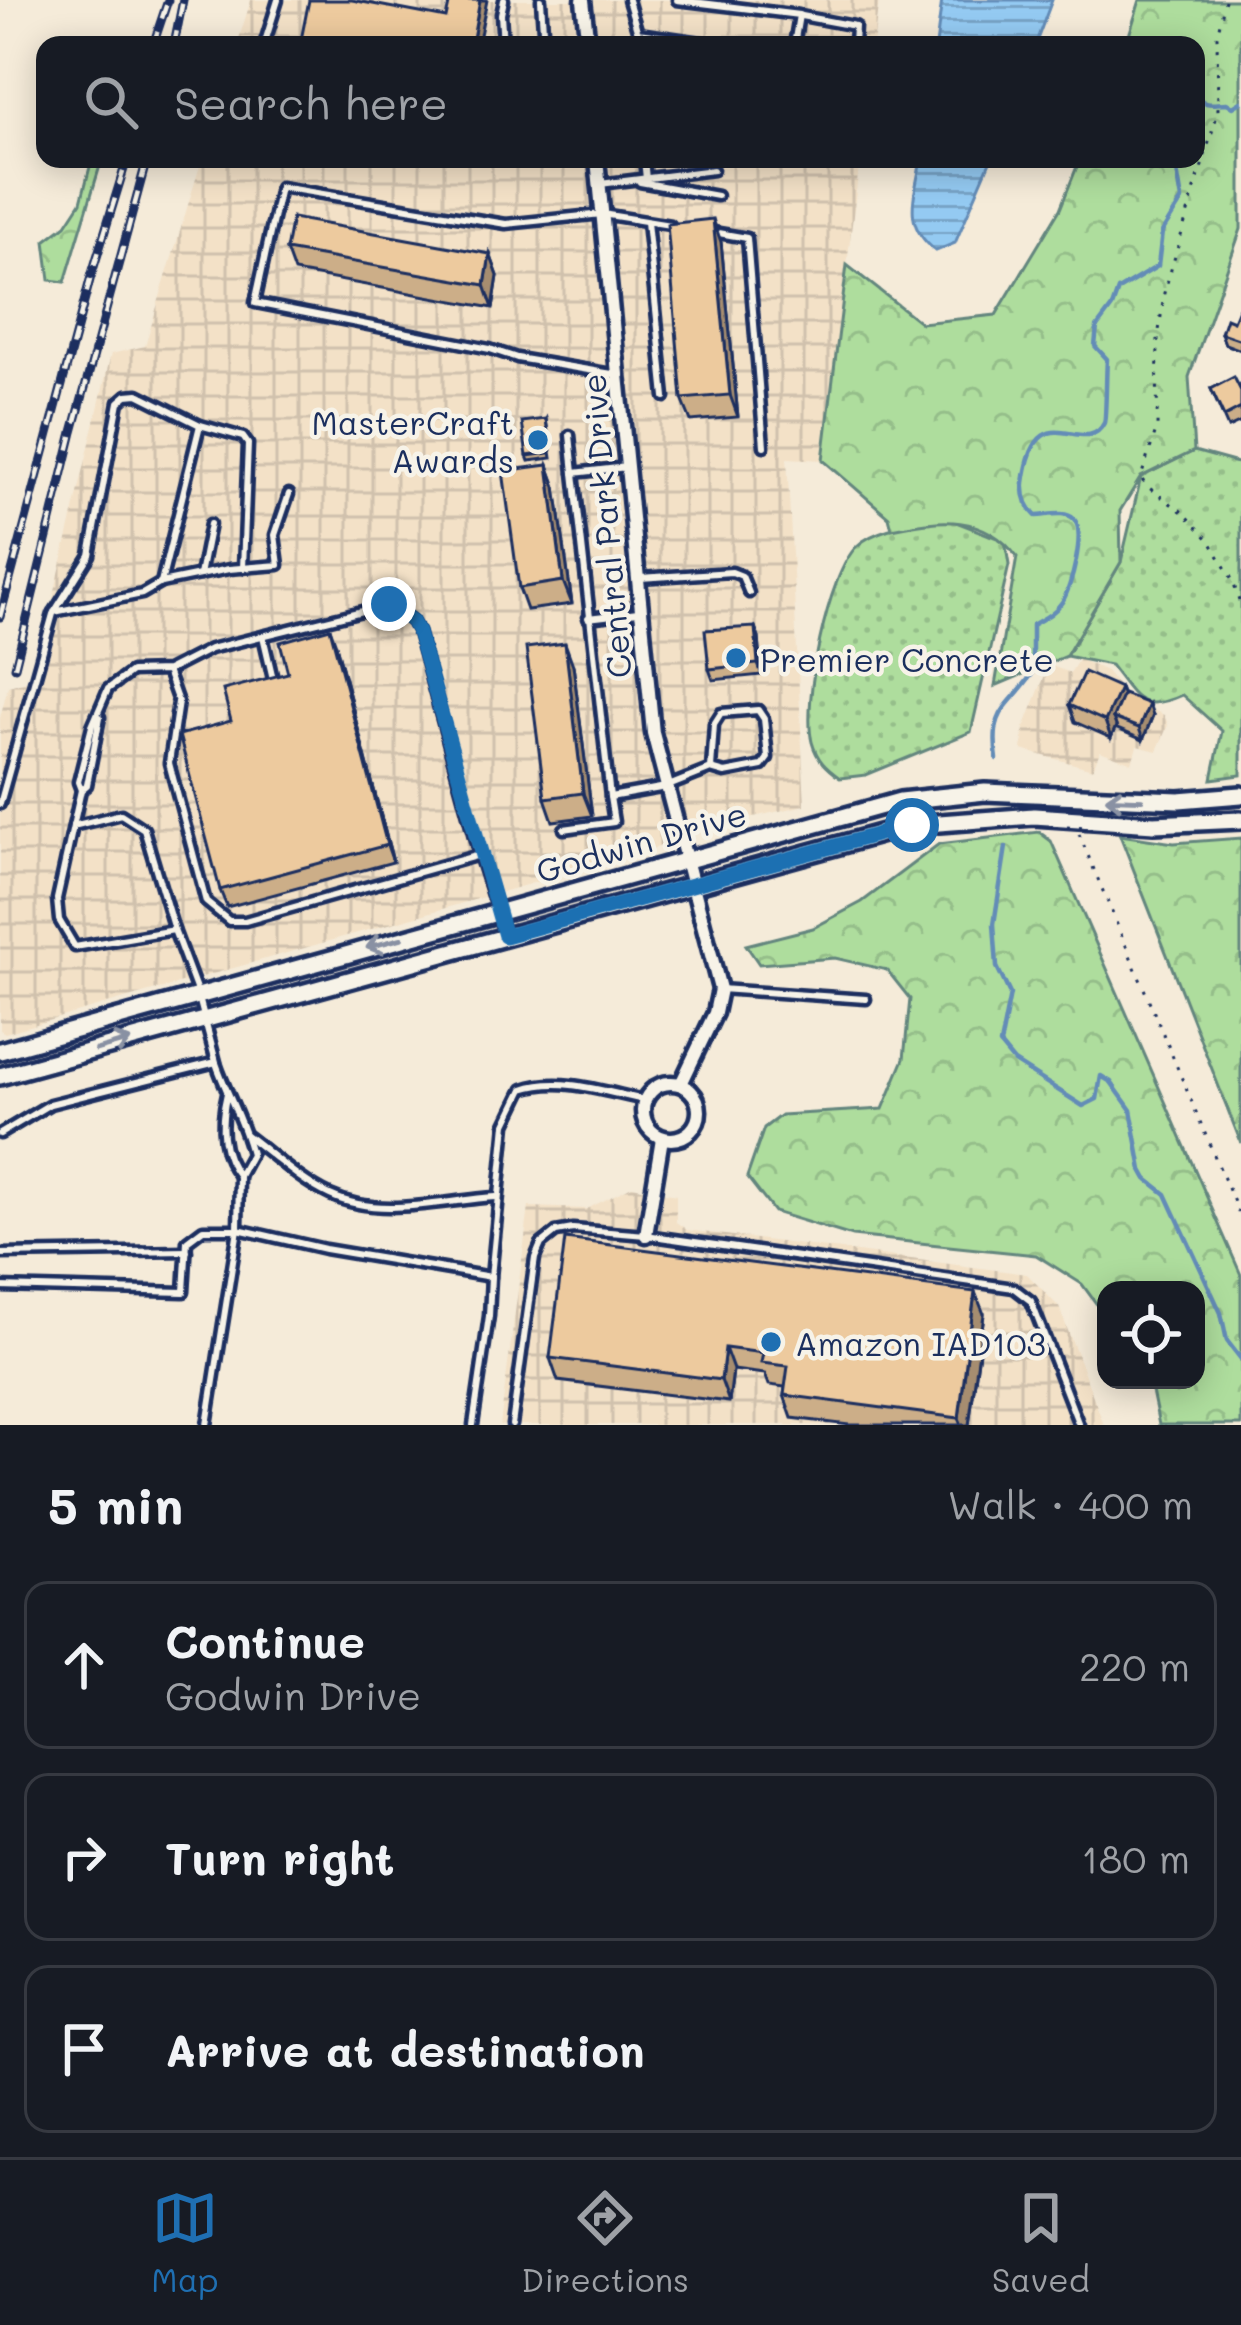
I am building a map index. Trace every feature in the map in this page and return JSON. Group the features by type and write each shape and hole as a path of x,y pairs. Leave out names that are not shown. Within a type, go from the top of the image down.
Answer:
{"street":[{"path":"584,0 587,36"},
{"name":"Central Park Drive","path":"599,168 653,733 720,989"},
{"name":"Godwin Drive","path":"0,1051 858,811 943,795 1028,791 1179,800 1241,795"},
{"name":"Godwin Drive","path":"0,1076 912,825 993,816 1077,824 1241,820"},
{"path":"681,1084 715,1013 720,989"},
{"path":"681,1084 698,1105 695,1124 681,1137 662,1138 647,1126 644,1100 656,1087 681,1084"},
{"path":"646,1235 662,1138"}],"lane":[{"path":"267,36 278,0"},
{"path":"502,36 504,0"},
{"path":"541,0 543,36"},
{"path":"628,0 638,33 659,36"},
{"path":"677,0 855,26 854,36"},
{"path":"796,36 800,15"},
{"path":"645,168 646,179"},
{"path":"600,184 713,170"},
{"path":"630,181 717,196"},
{"path":"618,375 254,303 280,187 506,224 602,214 687,228"},
{"path":"647,221 665,397"},
{"path":"707,231 747,238 764,446"},
{"path":"0,804 54,612 89,555 119,402 128,395 138,394 200,425 243,437 248,444 243,568"},
{"path":"161,583 200,425"},
{"path":"564,829 614,822 570,435"},
{"path":"574,472 627,467"},
{"path":"54,612 142,594 161,583 279,565 275,535 289,494"},
{"path":"200,575 210,524"},
{"path":"636,579 722,571 742,577 749,593"},
{"path":"174,930 75,947 59,920 57,899 72,826 81,790 87,785 108,689 131,672 167,671 210,649 389,604 412,621 505,936"},
{"path":"588,618 639,612"},
{"path":"263,636 277,695"},
{"path":"167,671 178,702 169,764 206,902 229,921 245,922 479,855"},
{"path":"610,797 666,788 712,769 725,773 762,766 768,758 764,719 758,710 721,713 714,724 712,769"},
{"path":"72,826 121,814 144,829 226,1093 242,1117 250,1154 239,1176 238,1229 207,1425"},
{"path":"720,989 866,999"},
{"path":"0,1134 50,1104 216,1062"},
{"path":"473,1425 489,1316 506,1124 523,1089 563,1083 644,1100"},
{"path":"226,1093 220,1123 228,1163 239,1176"},
{"path":"246,1135 326,1194 342,1199 402,1208 496,1197"},
{"path":"0,1287 184,1292 188,1240 203,1229 238,1229 491,1277"},
{"path":"512,1425 535,1258 541,1244 556,1232 574,1229 646,1235 1014,1288 1030,1301 1079,1425"},
{"path":"0,1254 187,1251"}],"path":[{"path":"1205,156 1218,112 1217,36 1226,0"},
{"path":"1201,168 1164,293 1156,428 1142,477 1145,485 1184,513 1210,541 1233,581 1241,608"},
{"path":"1077,824 1082,850 1241,1219"}],"shaded area":[{"path":"251,0 879,0 874,36 240,36"},
{"path":"199,168 859,168 823,460 787,458 805,805 707,828 653,849 5,1033 0,1030 0,718 8,686 34,679 111,354 145,346"},
{"path":"1079,659 1106,671 1129,699 1164,715 1168,725 1157,751 1137,746 1132,763 1100,751 1093,769 1022,750 1024,728 1049,665 1070,673"},
{"path":"632,1186 676,1195 676,1222 687,1230 1027,1274 1059,1307 1104,1425 500,1425 529,1207 587,1209"}],"green space":[{"path":"1140,0 1241,0 1241,229 1189,377 1194,451 1141,477 1120,511 1121,562 1066,656 995,686 1017,557 976,526 944,522 892,529 889,517 823,460 847,265 921,323 996,315 1060,209 1076,168 1205,168 1205,36 1129,36"},
{"path":"90,168 99,168 65,282 50,280 45,241 66,225 81,202"},
{"path":"1194,451 1241,464 1241,775 1212,779 1222,731 1182,695 1147,703 1133,694 1110,665 1066,656 1121,562 1141,477"},
{"path":"946,518 1005,541 1009,565 971,732 866,775 840,778 817,754 810,724 814,670 836,583 846,561 866,539"},
{"path":"1039,832 1051,841 1241,1275 1241,1425 1159,1425 1151,1389 1205,1389 1205,1281 1097,1281 1097,1305 1082,1284 1036,1255 852,1236 774,1212 747,1177 764,1128 781,1115 883,1109 904,1059 910,999 887,970 835,958 759,964 746,945 813,928 862,902 939,844"},
{"path":"1120,835 1174,843 1241,838 1241,1143"}],"water":[{"path":"942,0 1052,0 1038,36 937,36"},
{"path":"919,168 987,168 955,243 936,251 918,231 914,198"}],"building":[{"path":"309,0 352,0 446,18 450,0 480,0 473,36 302,36"},
{"path":"292,218 490,254 485,285 286,250"},
{"path":"713,219 730,395 682,399 667,224"},
{"path":"1238,309 1241,340 1221,333 1226,318 1233,321"},
{"path":"1234,377 1241,391 1241,408 1224,417 1211,389"},
{"name":"MasterCraft Awards","path":"546,419 550,453 527,456 522,422"},
{"path":"548,465 563,581 519,588 503,471"},
{"name":"Premier Concrete","path":"755,627 758,664 709,669 705,630"},
{"path":"330,628 387,845 220,890 179,735 231,721 223,690 288,673 280,642"},
{"path":"565,643 583,793 545,798 526,648"},
{"path":"1084,672 1120,688 1105,721 1069,705"},
{"path":"1123,694 1149,704 1139,728 1113,718"},
{"name":"Amazon IAD103","path":"565,1239 975,1292 959,1418 784,1395 788,1366 761,1363 763,1353 725,1348 721,1380 550,1358"}],"waterway":[{"path":"1205,102 1233,107 1241,102"},
{"path":"997,759 998,720 1032,674 1032,625 1062,602 1078,548 1074,519 1061,514 1036,516 1028,505 1024,483 1030,455 1039,439 1050,433 1096,433 1104,423 1107,359 1095,346 1097,327 1118,290 1158,266 1162,232 1182,200 1177,168"},
{"path":"1006,847 994,924 997,967 1010,994 1000,1045 1014,1062 1083,1106 1097,1099 1101,1076 1111,1082 1131,1110 1142,1170 1166,1194 1221,1313 1227,1341 1241,1359"}],"railway":[{"path":"156,36 168,0"},
{"path":"176,36 183,0"},
{"path":"0,617 124,168"},
{"path":"15,667 145,168"}],"place":[{"name":"MasterCraft Awards","path":"538,440"},
{"name":"Premier Concrete","path":"736,658"},
{"name":"Amazon IAD103","path":"771,1342"}],"route":[{"path":"389,604 412,621 418,632 505,936 912,825"}]}
